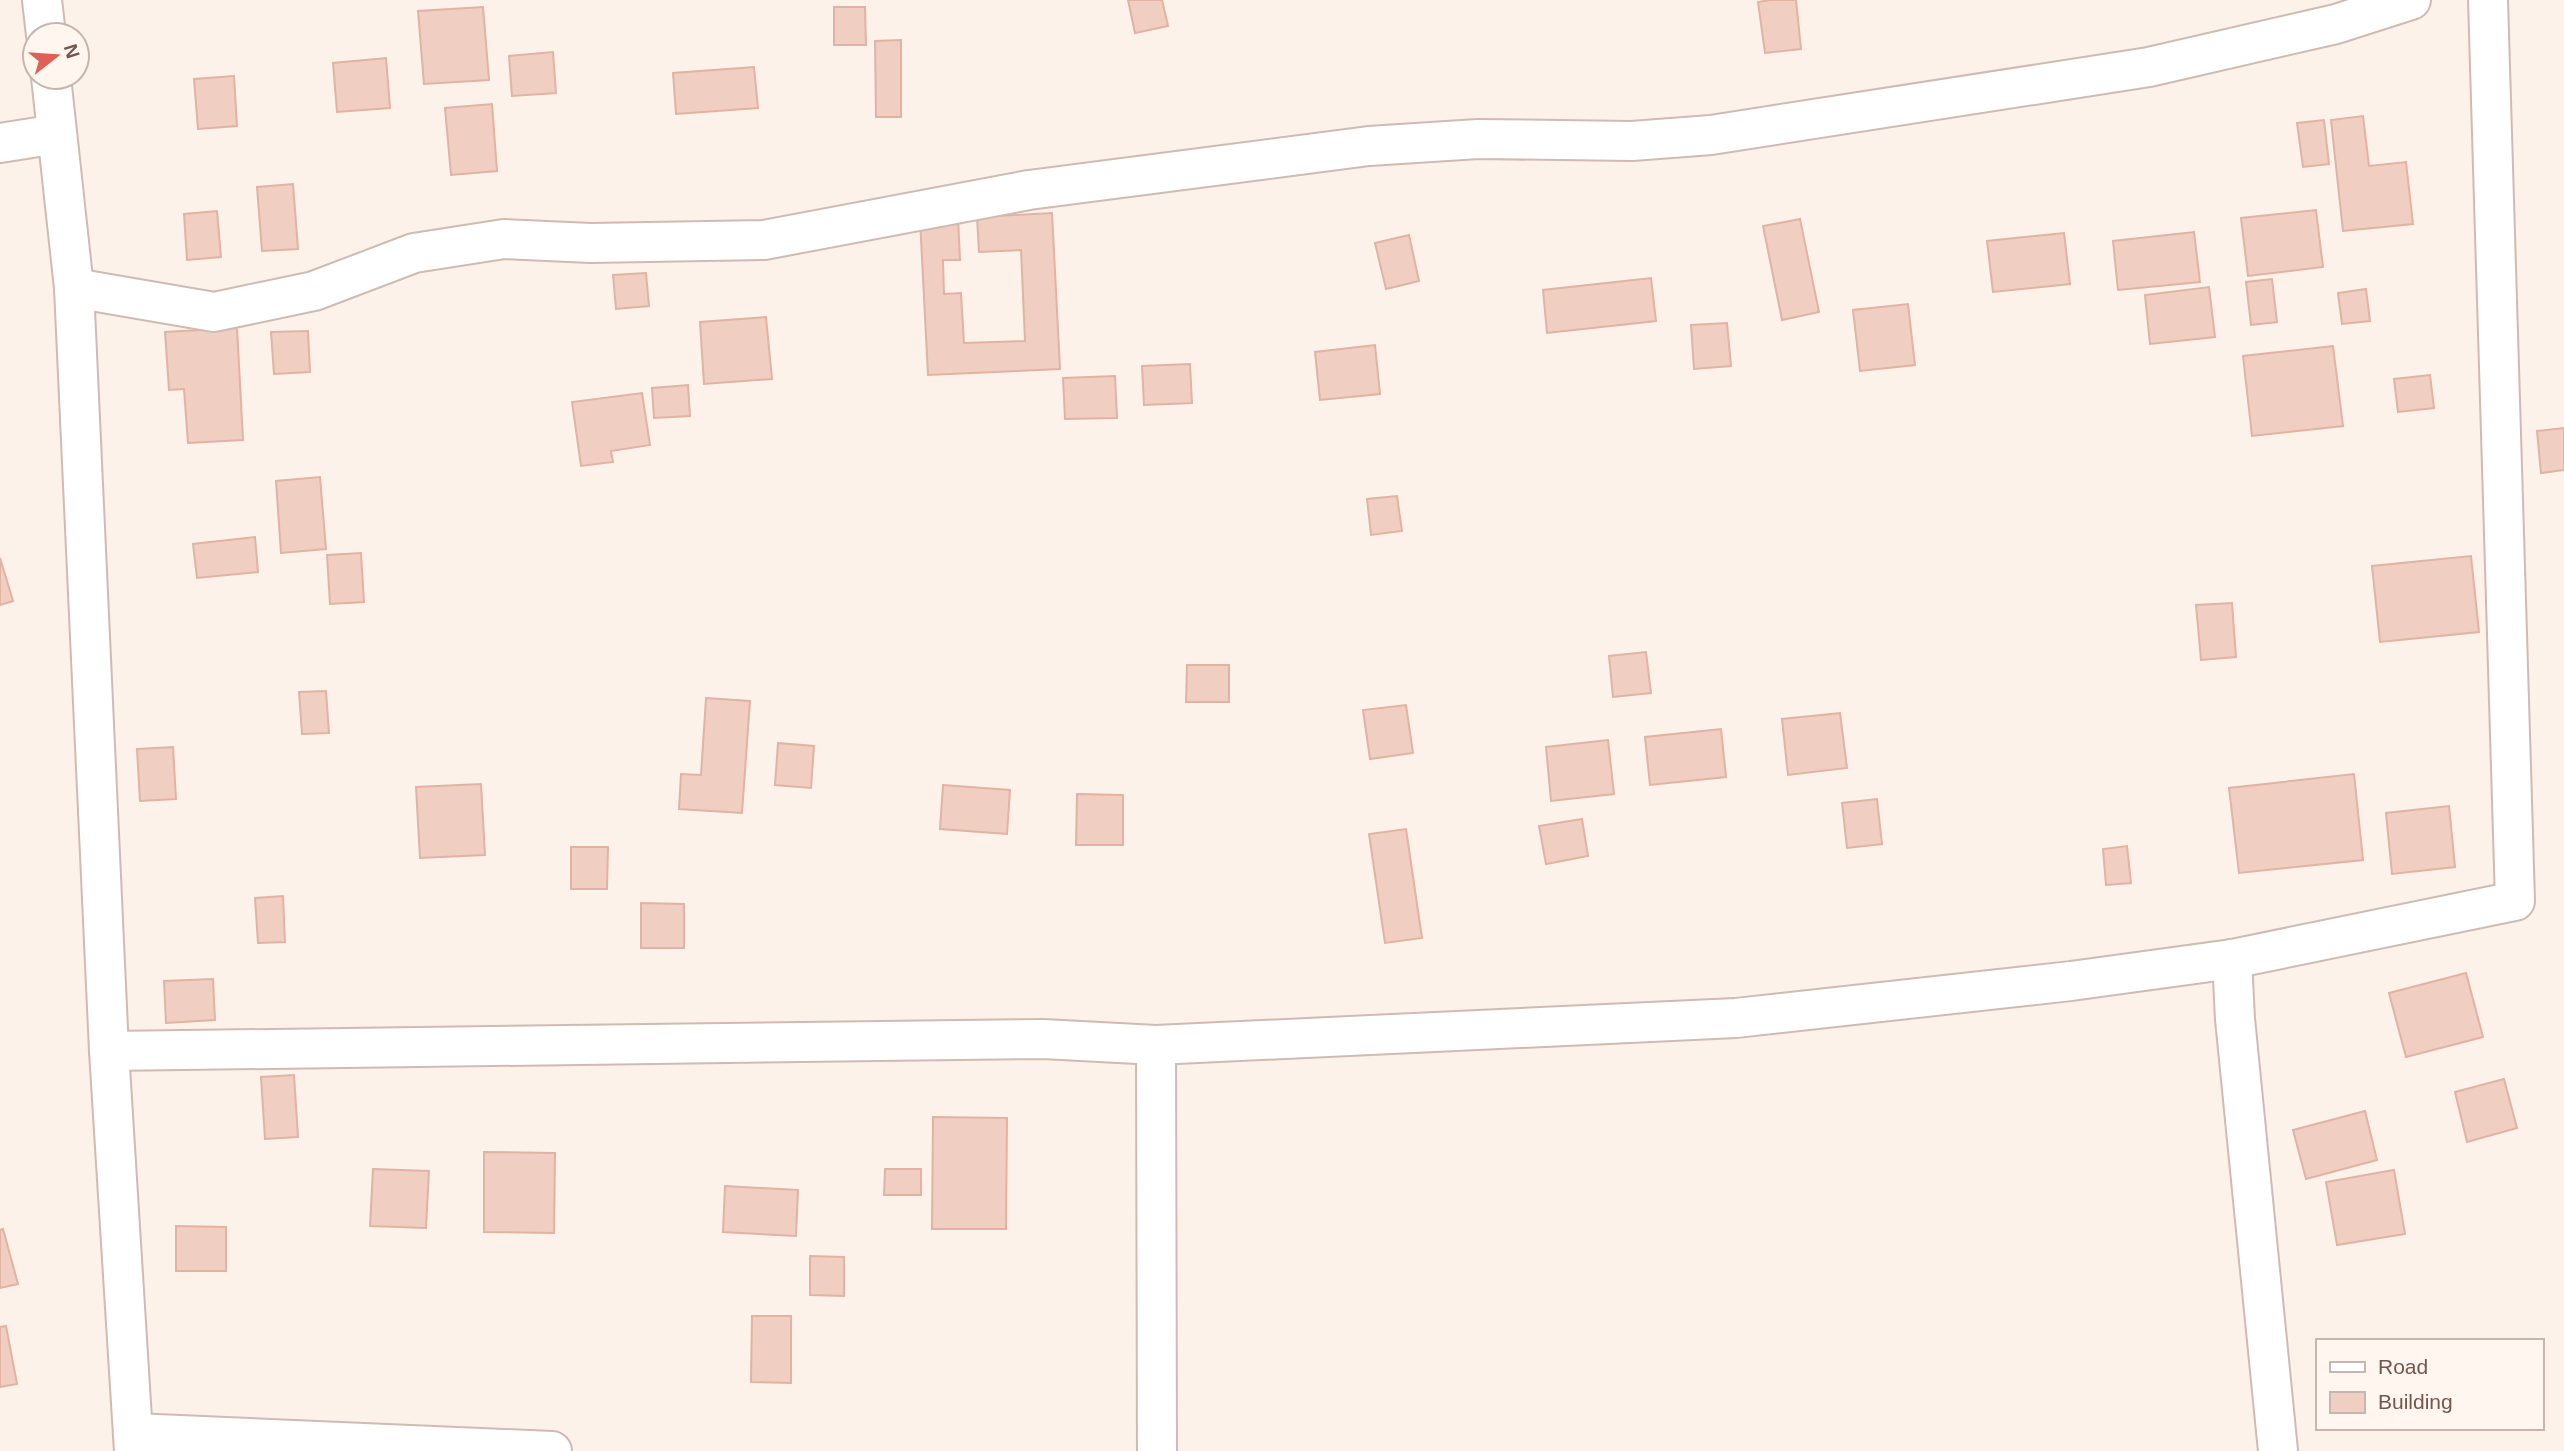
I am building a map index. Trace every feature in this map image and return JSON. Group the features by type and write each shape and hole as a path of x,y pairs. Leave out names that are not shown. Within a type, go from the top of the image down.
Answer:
{"street":[{"path":"42,0 44,21"},
{"path":"74,288 214,312 314,291 414,253 504,239 591,243 764,240 1029,190 1369,146 1478,139 1632,141 1711,135 2150,68 2336,12 2411,0"},
{"path":"108,1051 1043,1039 1156,1045 1736,1018 2071,981 2232,959 2515,901 2488,0"},
{"path":"52,91 74,288 108,1051 134,1442 552,1451"},
{"path":"0,143 57,134"},
{"path":"2232,959 2235,1018 2278,1451"},
{"path":"1156,1045 1157,1451"}],"building":[{"path":"1128,0 1162,0 1168,26 1135,33"},
{"path":"1796,0 1801,49 1765,53 1758,2"},
{"path":"483,7 489,80 424,84 418,11"},
{"path":"834,7 865,7 866,45 834,45"},
{"path":"901,40 901,117 876,117 875,41"},
{"path":"553,52 556,93 512,96 509,56"},
{"path":"386,58 390,108 337,112 333,63"},
{"path":"754,67 758,108 676,114 673,73"},
{"path":"234,76 237,126 198,129 194,79"},
{"path":"492,104 497,171 451,175 445,108"},
{"path":"2363,116 2369,166 2406,162 2413,224 2343,231 2331,120"},
{"path":"2324,120 2329,164 2303,167 2297,123"},
{"path":"293,184 298,249 262,251 257,187"},
{"path":"2316,210 2323,267 2248,276 2241,218"},
{"path":"217,211 221,257 187,260 184,214"},
{"path":"1052,213 1060,369 928,375 920,219 958,218 960,260 943,260 944,294 961,293 964,343 1025,341 1021,250 979,252 977,217"},
{"path":"1800,219 1819,312 1782,320 1763,226"},
{"path":"2194,232 2200,282 2118,290 2113,241"},
{"path":"2064,233 2070,284 1993,292 1987,241"},
{"path":"1409,235 1419,281 1386,289 1375,243"},
{"path":"646,273 649,306 616,309 613,275"},
{"path":"1651,278 1656,321 1547,333 1543,290"},
{"path":"2272,279 2277,322 2251,325 2246,282"},
{"path":"2209,287 2215,337 2150,344 2145,295"},
{"path":"2366,289 2370,321 2342,324 2338,293"},
{"path":"1908,304 1915,365 1860,371 1853,310"},
{"path":"766,317 772,379 704,384 700,322"},
{"path":"1727,323 1731,366 1694,369 1691,325"},
{"path":"237,328 243,440 188,443 184,389 169,390 165,332"},
{"path":"308,331 310,372 274,374 271,332"},
{"path":"1375,345 1380,394 1320,400 1315,352"},
{"path":"2333,346 2343,426 2252,436 2243,356"},
{"path":"1190,364 1192,403 1144,405 1142,366"},
{"path":"2430,375 2434,408 2398,412 2394,379"},
{"path":"1115,376 1117,418 1065,419 1063,378"},
{"path":"688,385 690,416 654,418 652,388"},
{"path":"642,393 650,445 611,451 613,462 581,466 572,402"},
{"path":"2564,428 2564,470 2541,473 2537,431"},
{"path":"320,477 326,549 281,553 276,481"},
{"path":"1397,496 1402,531 1371,535 1367,499"},
{"path":"255,537 258,572 197,578 193,544"},
{"path":"361,553 364,602 330,604 327,555"},
{"path":"2471,556 2479,632 2380,642 2372,566"},
{"path":"0,558 13,601 0,605"},
{"path":"2232,603 2236,657 2201,660 2196,605"},
{"path":"1646,652 1651,693 1613,697 1609,656"},
{"path":"1187,665 1229,665 1229,702 1186,702"},
{"path":"326,691 329,733 302,734 299,692"},
{"path":"706,698 750,701 742,813 679,809 681,774 701,775"},
{"path":"1406,705 1413,753 1370,759 1363,710"},
{"path":"1840,713 1847,768 1788,775 1782,719"},
{"path":"1721,729 1726,777 1650,785 1645,737"},
{"path":"1608,740 1614,794 1551,801 1546,747"},
{"path":"778,743 814,746 811,788 775,785"},
{"path":"173,747 176,799 140,801 137,749"},
{"path":"2354,774 2363,860 2239,873 2229,788"},
{"path":"481,784 485,855 420,858 416,787"},
{"path":"943,785 1010,790 1007,834 940,829"},
{"path":"1077,794 1123,795 1123,845 1076,845"},
{"path":"1877,799 1882,844 1847,848 1842,803"},
{"path":"2449,806 2455,867 2392,874 2386,813"},
{"path":"1582,819 1588,856 1546,864 1539,826"},
{"path":"1406,829 1422,938 1385,943 1369,834"},
{"path":"2127,846 2131,883 2106,885 2103,849"},
{"path":"571,847 608,847 607,889 571,889"},
{"path":"283,896 285,942 258,943 255,898"},
{"path":"641,903 684,904 684,948 641,948"},
{"path":"2466,973 2483,1037 2406,1057 2389,993"},
{"path":"213,979 215,1020 166,1023 164,981"},
{"path":"294,1075 298,1137 265,1139 261,1077"},
{"path":"2504,1079 2517,1128 2467,1142 2455,1092"},
{"path":"2365,1111 2377,1160 2306,1179 2293,1130"},
{"path":"933,1117 1007,1118 1006,1229 932,1229"},
{"path":"484,1152 555,1153 554,1233 484,1232"},
{"path":"373,1169 429,1171 426,1228 370,1226"},
{"path":"885,1169 921,1169 921,1195 884,1195"},
{"path":"2394,1170 2405,1234 2337,1245 2326,1182"},
{"path":"725,1186 798,1190 796,1236 723,1232"},
{"path":"176,1226 226,1227 226,1271 176,1271"},
{"path":"3,1229 18,1284 0,1288 0,1230"},
{"path":"810,1256 844,1257 844,1296 810,1295"},
{"path":"752,1316 791,1316 791,1383 751,1382"},
{"path":"6,1326 17,1384 0,1387 0,1327"}]}
